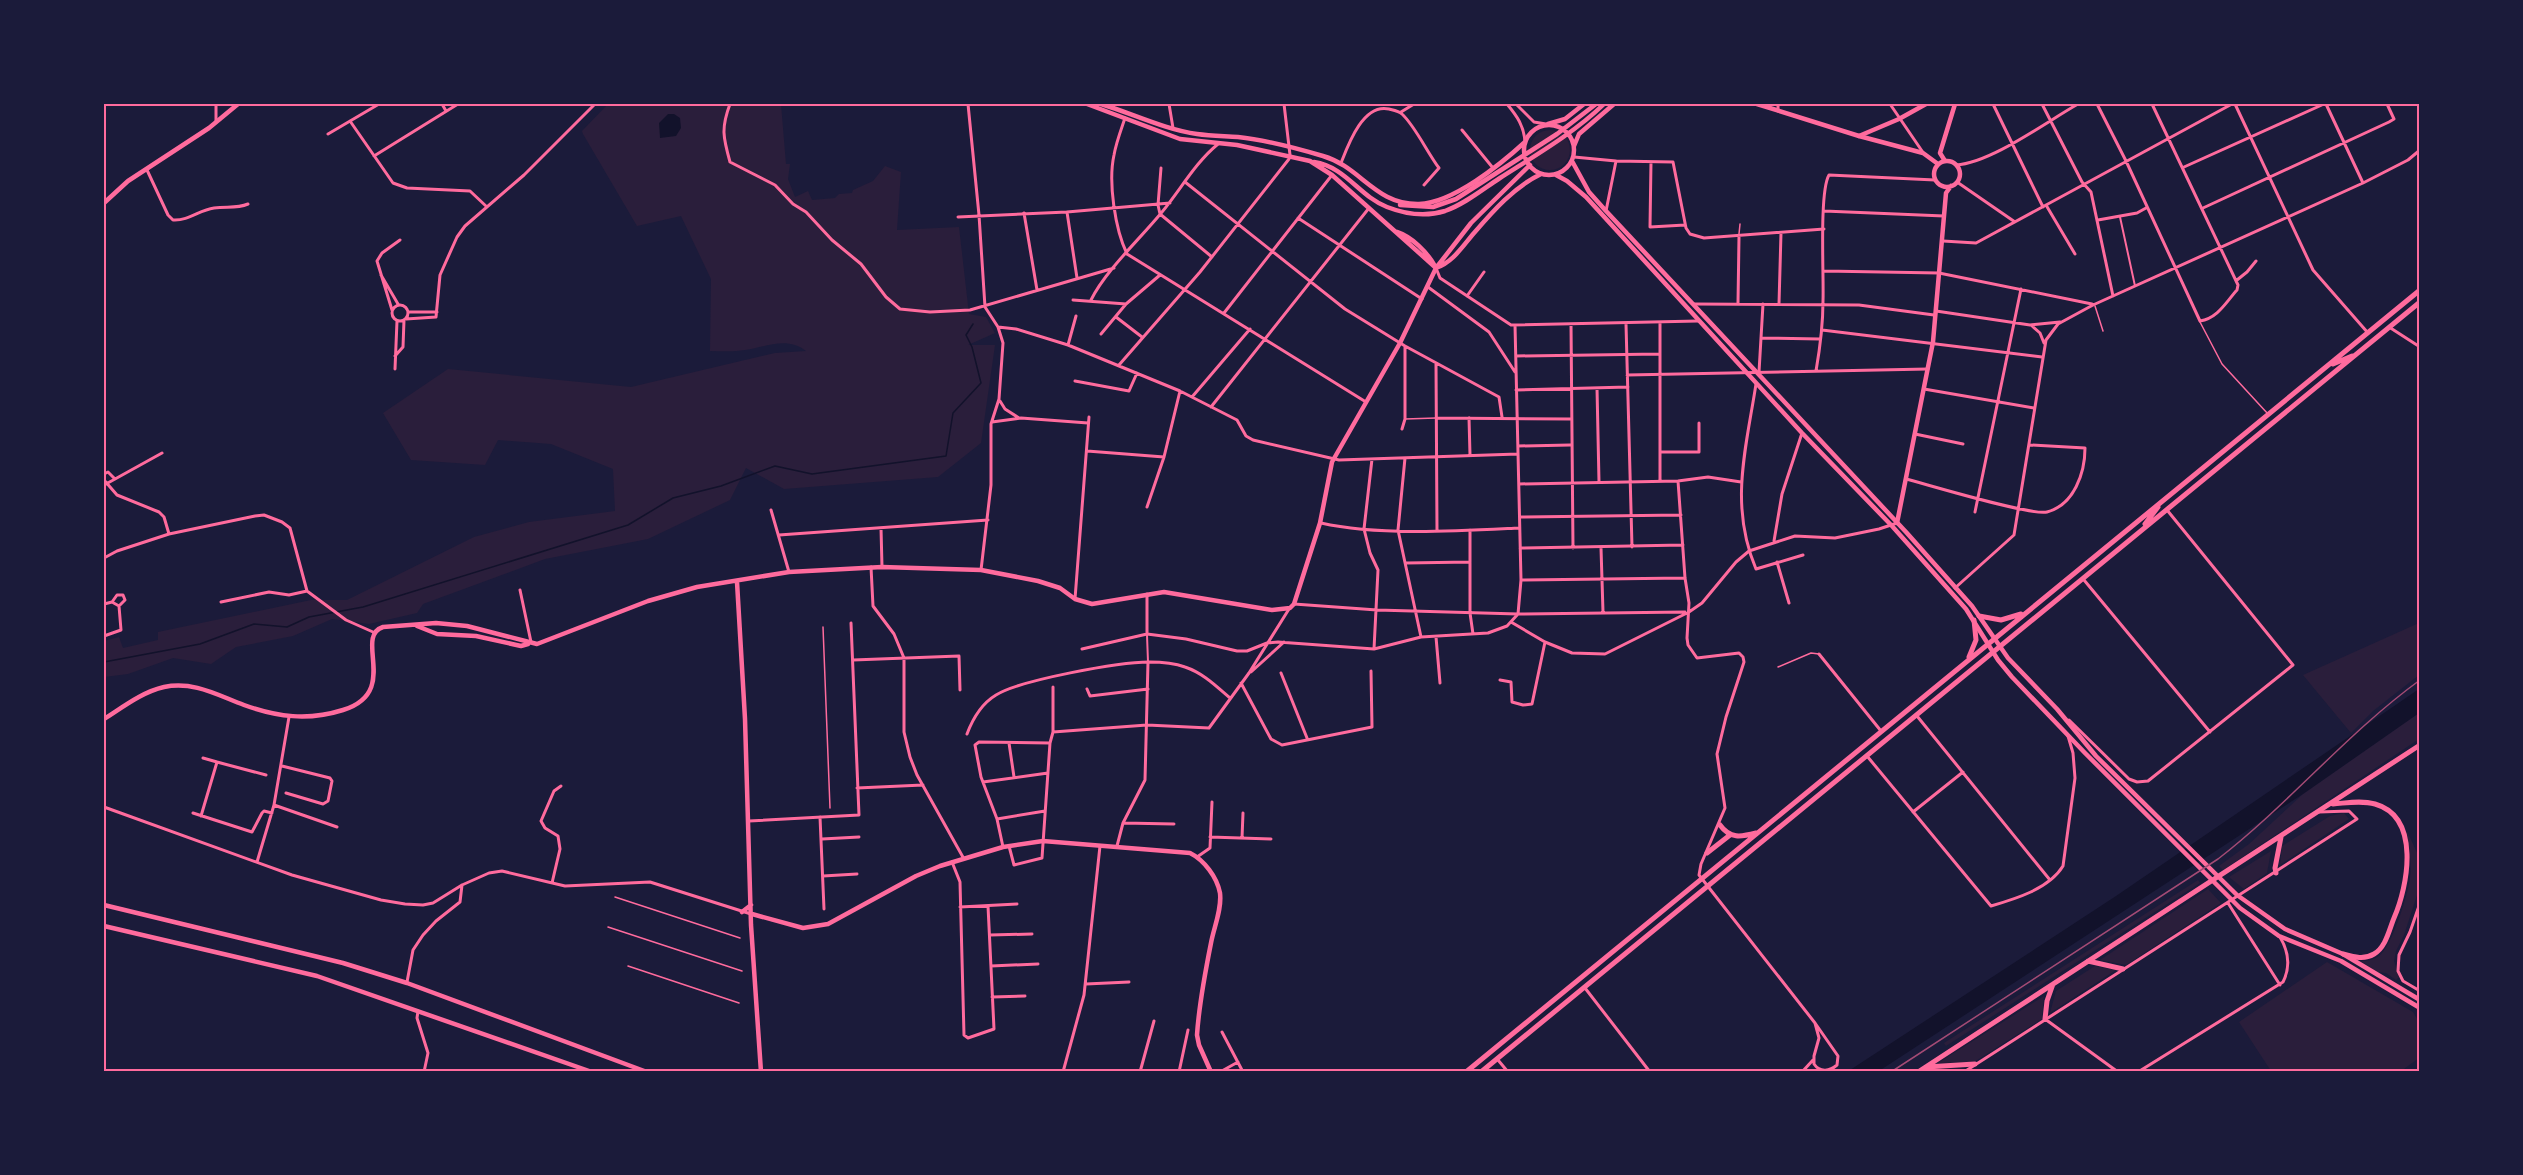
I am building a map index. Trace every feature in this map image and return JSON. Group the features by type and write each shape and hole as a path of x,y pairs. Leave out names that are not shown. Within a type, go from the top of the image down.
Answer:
{"highway":[{"path":"1466,1071 2420,290"},
{"path":"1481,1071 2420,302"},
{"path":"2325,368 2358,353"},
{"path":"2140,532 2162,501"},
{"path":"1966,661 1976,640 1977,618 2001,620 2031,609"},
{"path":"1884,741 1905,712"},
{"path":"1921,1070 2420,745"},
{"path":"2331,804 2366,802 2388,811 2401,829 2407,852 2404,894 2383,944 2373,955 2364,958 2343,954"},
{"path":"1719,825 1730,835 1741,837 1758,832"},
{"path":"1707,853 1730,835"},
{"path":"2276,873 2281,837"},
{"path":"2088,961 2123,969"},
{"path":"2045,1019 2047,1001 2053,984"},
{"path":"1510,1035 1539,1024"},
{"path":"1921,1070 1975,1064"},
{"path":"1945,1071 1954,1066"}],"street":[{"path":"216,104 216,123"},
{"path":"104,204 128,181 216,123 238,104"},
{"path":"328,134 379,104"},
{"path":"441,104 446,111"},
{"path":"374,156 458,104"},
{"path":"400,240 382,253 377,261 392,310 392,317 397,321 436,317 438,283 444,263 461,231 524,175 595,104"},
{"path":"730,104 724,117 724,139 730,162 775,185 861,264 886,297 900,309 930,312 986,307 1114,268"},
{"path":"968,104 986,307 998,327 1004,351 999,399 992,422 991,485 981,570"},
{"path":"1087,104 1180,139 1237,145 1331,165 1374,200 1408,214 1434,213 1465,197 1560,139 1604,104"},
{"path":"1101,104 1197,134 1246,138 1325,156 1341,163 1378,194 1402,206 1421,208 1443,205 1465,197 1557,134 1596,104"},
{"path":"1169,104 1173,128"},
{"path":"1119,365 1212,256 1290,155 1284,104"},
{"path":"1401,112 1414,104"},
{"path":"1389,199 1402,203 1420,204 1447,196 1493,168 1525,142 1530,133 1546,124 1565,119 1584,104"},
{"path":"1556,175 1568,167 1573,159 1574,146 1579,134 1614,104"},
{"path":"1757,104 1859,136 1923,153"},
{"path":"1778,104 1778,111"},
{"path":"1890,104 1923,153 1938,164"},
{"path":"1859,136 1899,119 1926,104"},
{"path":"1955,104 1940,153 1945,161 1956,165 1972,163 2078,104"},
{"path":"1993,104 2044,206 2075,254"},
{"path":"2042,104 2084,184 2091,192 2113,296"},
{"path":"2097,104 2200,321 2215,316 2237,290 2237,280 2152,104"},
{"path":"1942,241 1976,243 2233,104 2313,270 2368,333"},
{"path":"2183,167 2325,104 2363,183"},
{"path":"2203,208 2394,119 2387,104"},
{"path":"1511,105 1534,122 1566,132 1574,146"},
{"path":"1511,105 1524,131 1530,165 1541,174"},
{"path":"1341,163 1350,139 1370,113 1386,108 1401,112 1438,168 1424,185"},
{"path":"1125,118 1112,164 1115,208 1122,243 1127,254 1368,403"},
{"path":"350,121 387,177 399,186 470,191 487,207"},
{"path":"1462,130 1493,168"},
{"path":"1091,300 1114,268 1170,203 1199,160 1219,144"},
{"path":"1955,588 2009,542 2014,535 2030,446 2042,357 2051,332 2062,321 2174,267 2363,183 2408,160 2420,150"},
{"path":"1573,159 1670,162 1675,165 1685,225 1690,234 1704,238 1824,229"},
{"path":"1573,159 1589,192 1759,372 1895,524 2012,662 2129,778 2142,782 2152,779 2293,666 2167,510"},
{"path":"1310,161 1332,175 1393,230 1407,236 1430,258 1440,278 1505,322 1515,325 1698,321"},
{"path":"1606,211 1616,161"},
{"path":"1935,180 1934,172 1938,164 1945,161"},
{"path":"1651,162 1650,227 1685,225"},
{"path":"1053,732 1147,725 1209,728 1249,673 1271,635 1292,606 1320,523 1334,459 1403,345 1436,268 1472,223 1530,165"},
{"path":"1946,193 1957,182 1960,173 1956,165"},
{"path":"1161,168 1158,205 1160,214 1212,256"},
{"path":"147,170 172,220 186,220 216,207 239,208 248,204"},
{"path":"1436,268 1448,264 1520,186 1541,174 1556,175 1567,181 1586,197 1802,433 1895,524 1955,588 1977,618 1988,644 2007,672 2234,903 2279,936 2341,961 2420,1008"},
{"path":"1224,314 1332,175"},
{"path":"1816,371 1822,330 1824,211 1826,180 1829,175 1935,180 1943,186 1946,193 1933,342 1895,524"},
{"path":"1185,182 1345,309 1436,364 1499,397 1502,417"},
{"path":"1957,182 2015,222"},
{"path":"1943,186 1951,186"},
{"path":"958,217 1066,212 1170,203"},
{"path":"1211,407 1369,208"},
{"path":"2098,220 2137,213 2146,208"},
{"path":"1824,211 1944,216"},
{"path":"1066,212 1077,278"},
{"path":"1024,213 1037,290"},
{"path":"2120,217 2135,286"},
{"path":"1298,218 1422,299"},
{"path":"1779,304 1781,233"},
{"path":"1738,303 1739,237"},
{"path":"2237,280 2256,261"},
{"path":"1824,270 1939,273 2093,305"},
{"path":"379,271 398,304"},
{"path":"1467,296 1484,272"},
{"path":"1101,334 1126,304 1160,275"},
{"path":"1428,286 1489,333 1516,374"},
{"path":"1975,512 2021,289"},
{"path":"389,300 395,298"},
{"path":"1073,300 1126,304"},
{"path":"1693,303 1859,305 2030,325 2062,321"},
{"path":"398,304 404,305 408,312"},
{"path":"392,310 398,304"},
{"path":"1759,372 1763,304"},
{"path":"408,312 437,312"},
{"path":"395,356 403,347 404,326 408,312"},
{"path":"1068,345 1076,316"},
{"path":"1116,317 1142,337"},
{"path":"395,369 397,321"},
{"path":"1660,323 1660,481"},
{"path":"1571,324 1570,445 1573,548"},
{"path":"1626,324 1632,547"},
{"path":"1082,649 1147,634 1185,639 1238,651 1247,651 1267,643 1284,642 1374,649 1421,638 1495,631 1511,622 1518,614 1521,580 1515,325"},
{"path":"2030,325 2040,333 2045,345"},
{"path":"396,326 400,328 404,326"},
{"path":"998,327 1007,327 1068,345 1192,397 1237,420 1246,436 1252,440 1334,459 1518,454"},
{"path":"1002,338 1007,327"},
{"path":"2390,327 2420,347"},
{"path":"1192,397 1250,329"},
{"path":"1822,330 2042,357"},
{"path":"1762,338 1820,339"},
{"path":"1402,429 1405,419 1403,345"},
{"path":"1516,356 1659,354"},
{"path":"1436,364 1437,530"},
{"path":"1627,375 1928,369"},
{"path":"1075,381 1129,391 1137,373"},
{"path":"1756,382 1741,482 1740,514 1749,551 1756,569 1803,555"},
{"path":"1516,390 1628,387"},
{"path":"1597,388 1599,482"},
{"path":"1924,388 2034,408"},
{"path":"1147,507 1164,457 1180,392"},
{"path":"999,399 1005,409 1020,418"},
{"path":"1076,599 1089,417"},
{"path":"992,422 1020,418 1088,423"},
{"path":"1436,418 1571,419"},
{"path":"1469,418 1470,455"},
{"path":"1661,452 1699,452 1699,423"},
{"path":"1774,541 1782,494 1802,433"},
{"path":"1915,434 1963,444"},
{"path":"1518,446 1570,445"},
{"path":"1906,479 2038,512 2054,509 2076,489 2085,448 2030,446"},
{"path":"1087,451 1164,457"},
{"path":"106,484 162,453"},
{"path":"1405,458 1398,530 1421,638"},
{"path":"1372,459 1364,529 1370,553 1378,570 1374,649"},
{"path":"104,474 108,472 115,479"},
{"path":"1519,484 1678,481 1708,477 1741,482"},
{"path":"104,480 117,495 159,512 164,517 169,534"},
{"path":"1678,481 1689,612 1686,628 1688,645 1695,657 1739,653 1744,660 1717,754 1718,771 1725,802 1719,825 1699,869 1700,880 1815,1023 1839,1060 1837,1065 1828,1070 1816,1067 1813,1060"},
{"path":"771,510 789,572"},
{"path":"104,558 117,551 169,534 264,515 290,528 307,591 332,611 373,632"},
{"path":"1520,517 1682,515"},
{"path":"779,535 988,520"},
{"path":"1320,523 1346,529 1519,528"},
{"path":"1511,622 1545,642 1572,653 1605,654 1689,612 1708,597 1736,562 1749,551 1774,541 1801,535 1835,538 1895,524"},
{"path":"881,528 882,567"},
{"path":"1470,530 1470,613 1473,634"},
{"path":"1520,548 1683,546"},
{"path":"1601,548 1603,612"},
{"path":"1406,563 1471,562"},
{"path":"1777,562 1789,603"},
{"path":"414,625 432,632 476,636 514,645 542,643 648,601 697,587 789,572 871,567 981,570 1038,581 1060,588 1076,599 1092,604 1148,594 1174,593 1272,610 1292,606 1518,614 1689,612"},
{"path":"871,567 873,606 894,634 903,658 904,732 910,757 964,859"},
{"path":"1521,580 1685,578"},
{"path":"2082,578 2210,732"},
{"path":"737,582 745,719 751,905 761,1071"},
{"path":"520,590 530,644"},
{"path":"221,602 269,592 289,595 307,591"},
{"path":"1117,846 1123,823 1145,780 1148,594"},
{"path":"104,604 112,602 117,595 123,595 125,600 118,606"},
{"path":"104,636 121,630 118,606 112,602"},
{"path":"373,632 383,627 436,623 477,627 530,644"},
{"path":"432,632 436,623"},
{"path":"747,821 859,815 851,623"},
{"path":"104,719 146,693 176,686 203,688 243,705 289,717 312,718 344,710 358,704 368,695 373,683 371,641 373,632"},
{"path":"1436,637 1440,683"},
{"path":"1249,673 1284,642"},
{"path":"1500,680 1511,682 1512,702 1523,705 1532,704 1541,652 1545,642"},
{"path":"1819,654 1881,731"},
{"path":"853,660 959,656 960,690"},
{"path":"967,734 972,719 981,708 1011,687 1086,670 1148,662 1185,667 1197,672 1230,698"},
{"path":"1241,683 1271,740 1275,744 1282,745 1307,738 1372,727 1371,671"},
{"path":"1281,673 1307,738"},
{"path":"1050,743 979,742 975,745 983,782 1006,847 1013,863 1018,865 1042,858 1050,743 1053,732 1053,687"},
{"path":"1087,689 1090,696 1148,689"},
{"path":"2057,709 2096,756 2237,895 2270,920 2302,937 2343,954 2420,1000"},
{"path":"1916,714 2050,879"},
{"path":"257,862 274,805 289,717"},
{"path":"1866,755 1991,906 2026,893 2050,879 2061,869 2074,782 2073,753 2067,734"},
{"path":"1009,743 1014,777"},
{"path":"203,758 267,775"},
{"path":"201,816 217,762"},
{"path":"281,766 330,778 332,781 328,801 323,804 286,793"},
{"path":"983,782 1048,772"},
{"path":"1913,812 1963,772"},
{"path":"857,788 923,785"},
{"path":"552,883 560,843 558,836 545,828 540,821 554,791 561,786"},
{"path":"1197,857 1210,848 1212,802"},
{"path":"274,805 337,827"},
{"path":"104,807 332,887 405,904 433,903 462,885 489,873 502,871 579,887 632,881 650,882 742,912 803,928 828,924 916,876 952,862 1006,847 1043,841 1184,851 1197,857 1216,881 1220,892 1198,1026 1199,1045 1211,1071"},
{"path":"997,819 1046,811"},
{"path":"1964,1071 2357,819 2349,811 2319,812"},
{"path":"194,813 252,832 262,813 272,813"},
{"path":"1242,838 1243,813"},
{"path":"820,817 824,909"},
{"path":"1123,823 1174,824"},
{"path":"821,839 859,837"},
{"path":"1210,837 1271,839"},
{"path":"1063,1071 1086,984 1101,845"},
{"path":"952,862 960,878 966,1037 994,1029 988,906"},
{"path":"823,876 857,874"},
{"path":"407,983 413,950 429,928 460,902 462,885"},
{"path":"2228,903 2280,985"},
{"path":"2420,903 2399,955 2398,971 2403,981 2420,991"},
{"path":"960,907 1017,904"},
{"path":"104,905 327,958 407,983 647,1071"},
{"path":"742,912 751,905"},
{"path":"752,925 761,917"},
{"path":"104,926 298,970 592,1071"},
{"path":"990,935 1032,934"},
{"path":"2138,1071 2280,985 2288,964 2286,949 2279,936"},
{"path":"991,966 1038,964"},
{"path":"1086,984 1130,982"},
{"path":"1584,987 1650,1071"},
{"path":"992,997 1025,996"},
{"path":"418,1010 417,1018 428,1053 424,1071"},
{"path":"2045,1019 2118,1071"},
{"path":"1140,1071 1154,1021"},
{"path":"1802,1071 1813,1060 1818,1044 1815,1023"},
{"path":"1179,1071 1188,1030"},
{"path":"1222,1032 1243,1071"},
{"path":"1496,1059 1508,1071"},
{"path":"1220,1071 1238,1062"}],"lane":[{"path":"1739,237 1740,224"},
{"path":"2093,305 2098,310 2103,331"},
{"path":"2200,321 2222,364 2268,414"},
{"path":"1405,419 1436,418"},
{"path":"823,627 830,808"},
{"path":"1778,667 1811,653 1819,654"},
{"path":"615,897 740,938"},
{"path":"608,927 742,971"},
{"path":"628,966 740,1003"}],"shaded area":[{"path":"608,104 781,104 786,164 790,164 788,179 795,197 808,191 812,200 835,198 839,194 852,193 853,190 873,181 885,166 901,172 897,230 959,227 969,314 986,317 995,333 968,345 995,345 981,443 938,477 784,489 746,468 730,500 648,539 545,559 423,604 417,613 369,624 332,619 293,636 236,647 211,664 173,658 128,674 104,677 104,641 119,637 123,648 158,640 158,632 311,600 347,600 474,537 529,522 615,511 613,469 551,444 498,440 485,465 411,460 383,413 448,369 631,387 775,353 806,351 784,343 741,351 710,351 711,279 681,216 637,226 583,134 582,131"},
{"path":"668,114 674,114 680,118 681,128 676,136 660,138 659,123"},
{"path":"1550,130 1558,131 1564,136 1569,142 1569,158 1564,164 1558,169 1550,170 1542,169 1536,164 1531,158 1530,150 1531,142 1536,136 1542,131"},
{"path":"2419,623 2419,675 2373,711 2351,733 2303,675"},
{"path":"2419,689 2419,713 2303,794 1879,1071 1847,1072 2116,896"},
{"path":"2419,713 2419,739 2223,870 2219,866 2249,844 2303,794"},
{"path":"2344,813 2349,819 2280,865 2282,846 2330,816"},
{"path":"2407,831 2419,857 2419,889 2404,935 2396,951 2394,961 2399,977 2396,980 2386,973 2377,972 2361,961 2379,956 2389,942 2399,920 2410,878"},
{"path":"2271,851 2267,873 2244,889 2229,877"},
{"path":"2198,880 2200,883 1946,1046 1944,1043"},
{"path":"2208,889 2221,903 2126,965 2100,960"},
{"path":"2327,962 2413,1012 2419,1022 2419,1058 2401,1071 2271,1071 2239,1022"},
{"path":"2095,966 2116,970 2050,1013 2056,991"},
{"path":"2044,996 2042,1019 1974,1062 1938,1063"}],"waterway":[{"path":"104,662 200,644 254,624 287,627 309,617 363,607 628,525 673,498 721,486 775,466 812,474 946,456 953,413 981,383 972,347 966,335 973,324"}],"railway":[{"path":"1891,1072 2218,859 2244,838 2343,745 2420,680"}]}
